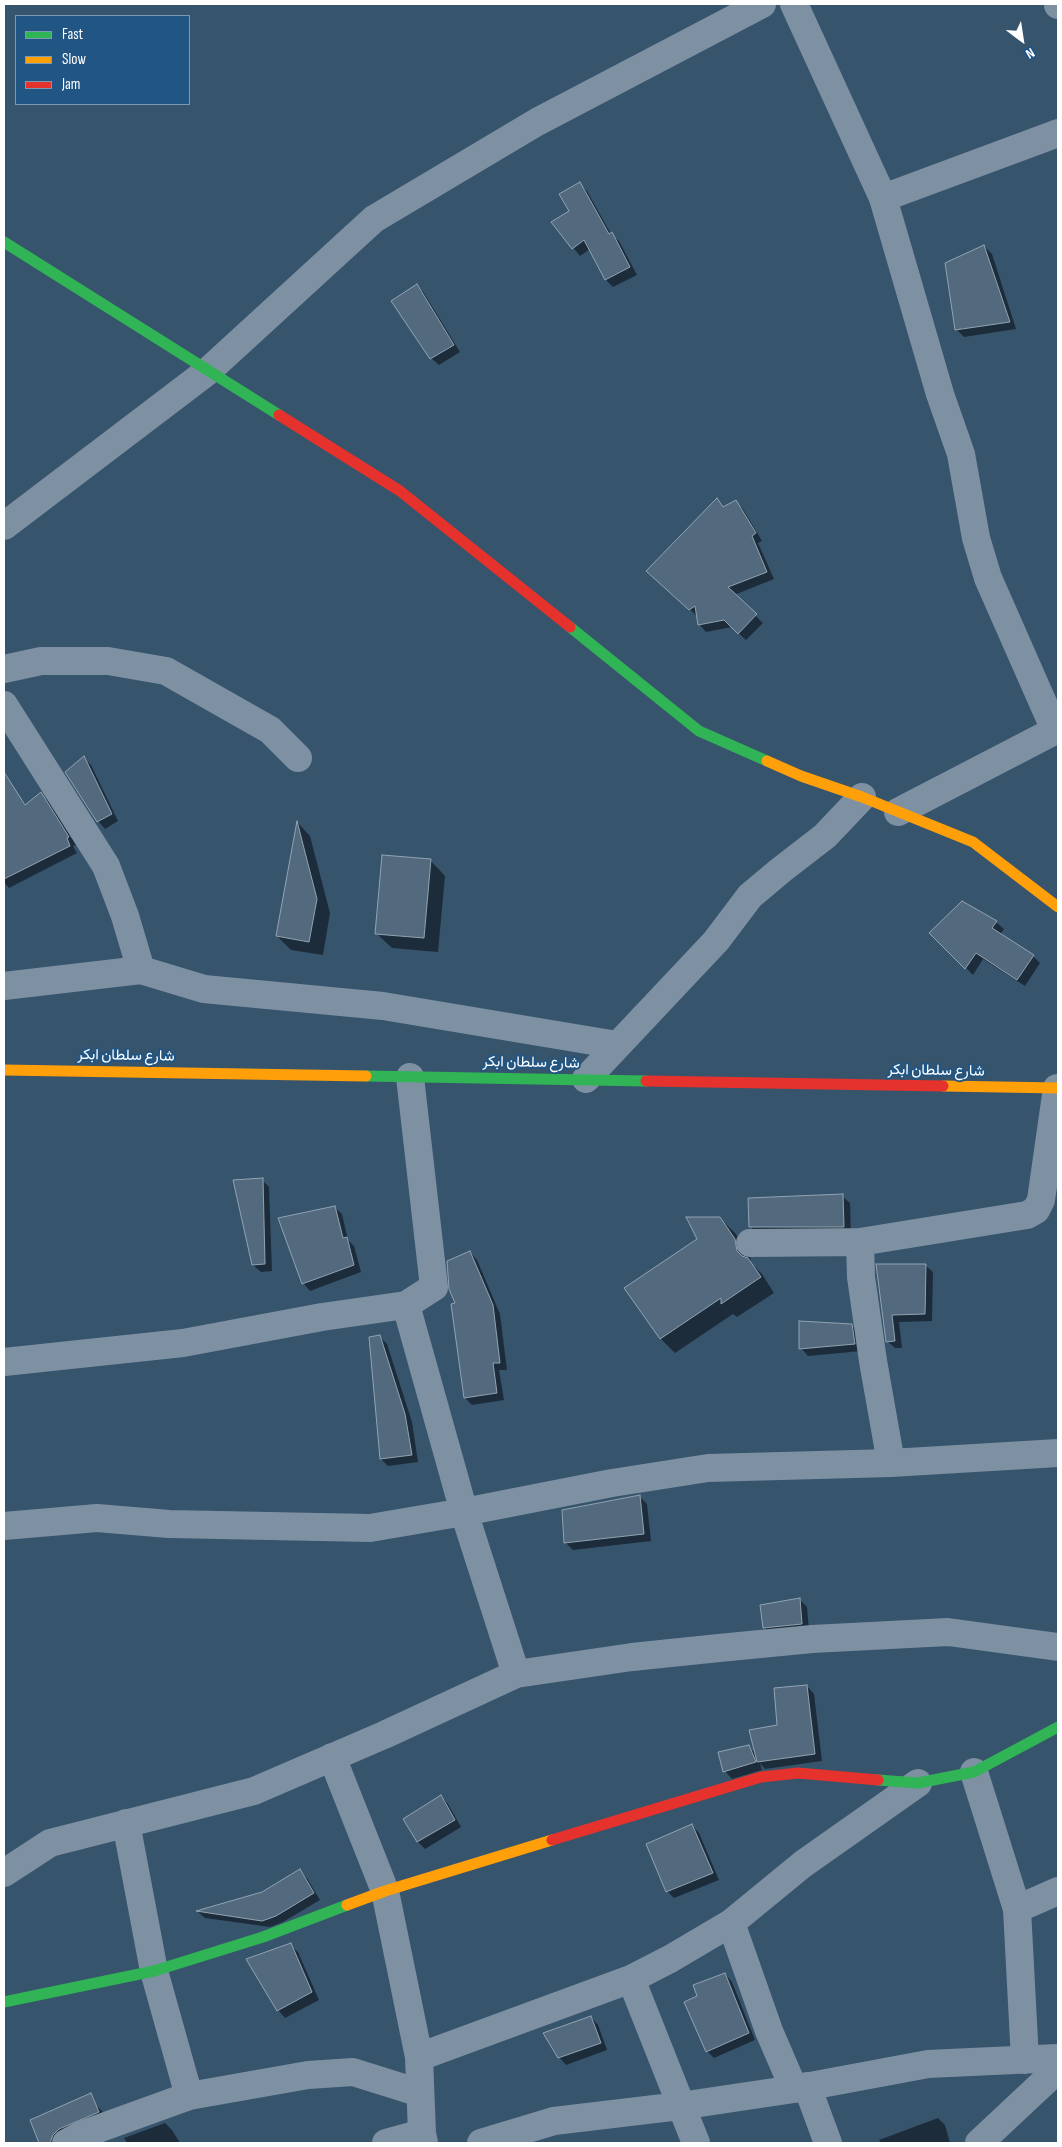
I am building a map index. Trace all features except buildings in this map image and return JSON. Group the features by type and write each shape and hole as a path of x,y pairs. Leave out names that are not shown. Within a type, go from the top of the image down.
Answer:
{"main road":[{"path":"4,242 400,491 699,731 801,776 862,797 972,842 1058,907"},
{"name":"شارع سلطان ابكر","path":"4,1070 1058,1088"},
{"path":"4,2002 154,1970 263,1937 385,1891 761,1777 798,1773 918,1783 974,1772 1058,1727"}],"street":[{"path":"4,526 208,371 374,219 537,122 762,4"},
{"path":"794,4 883,198 940,394 961,454 976,538 988,578 1057,729 898,812"},
{"path":"883,198 1058,133"},
{"path":"4,669 42,662 108,661 166,671 270,730 298,758"},
{"path":"4,705 106,866 125,916 141,970"},
{"path":"586,1079 716,940 750,896 825,836 862,797"},
{"path":"4,986 141,970 204,989 382,1006 617,1046"},
{"path":"4,1362 183,1343 322,1317 406,1305 434,1288 410,1077"},
{"path":"750,1243 860,1242 1027,1215 1036,1210 1041,1200 1058,1088"},
{"path":"860,1242 862,1287 891,1463"},
{"path":"406,1305 464,1512 516,1674"},
{"path":"4,1526 97,1518 169,1524 370,1528 612,1483 708,1468 891,1463 1058,1453"},
{"path":"4,1873 50,1843 254,1791 516,1674 632,1657 719,1648 812,1639 948,1632 1058,1648"},
{"path":"332,1757 385,1891 419,2057 423,2138 386,2143"},
{"path":"974,1772 1017,1909 1025,2060"},
{"path":"419,2057 631,1979 670,1959 731,1923 803,1864 918,1783"},
{"path":"126,1823 154,1970 189,2096"},
{"path":"1017,1909 1058,1891"},
{"path":"731,1923 769,2031 828,2143"},
{"path":"631,1979 696,2143"},
{"path":"481,2143 554,2121 680,2106 800,2088 928,2064 1058,2058"},
{"path":"979,2143 1058,2069"},
{"path":"66,2143 81,2135 189,2096 308,2075 353,2072 420,2093"}],"traffic: fast":[{"path":"4,242 279,415"},
{"path":"570,627 699,731 767,761"},
{"path":"366,1076 646,1081"},
{"path":"878,1780 918,1783 974,1772 1058,1727"},
{"path":"4,2002 154,1971 263,1937 347,1905"}],"traffic: slow":[{"path":"767,761 801,776 862,797 973,842 1058,907"},
{"path":"4,1070 366,1076"},
{"path":"943,1086 1058,1088"},
{"path":"347,1905 385,1891 552,1840"}],"traffic: jam":[{"path":"279,415 400,491 570,627"},
{"path":"646,1081 943,1086"},
{"path":"552,1840 761,1777 798,1773 878,1780"}]}
